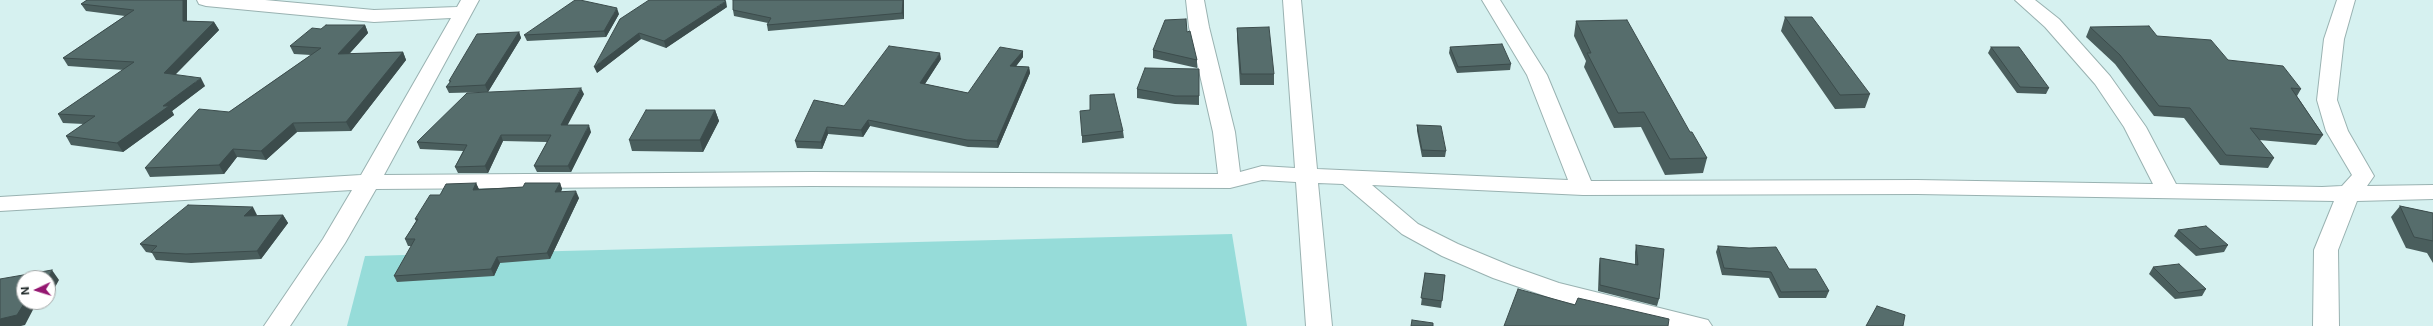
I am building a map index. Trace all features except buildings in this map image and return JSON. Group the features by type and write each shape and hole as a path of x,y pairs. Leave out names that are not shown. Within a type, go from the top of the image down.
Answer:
{"street":[{"path":"206,0 374,16 466,6"},
{"path":"1195,0 1199,27 1224,132 1230,181"},
{"path":"1292,0 1294,42 1308,175 1319,326"},
{"path":"1491,0 1537,75 1562,140 1583,188"},
{"path":"2024,0 2052,23 2103,80 2135,127 2168,191"},
{"path":"2326,326 2326,250 2348,194 2363,176 2337,132 2327,100 2334,39 2346,0"},
{"path":"277,326 333,242 421,91 466,6"},
{"path":"0,204 367,182 766,179 1230,181 1262,173 1583,188 1917,187 2348,194 2433,192"},
{"path":"1349,177 1410,229 1450,250 1502,272 1554,290 1699,326"}],"shaded area":[{"path":"1232,234 1247,326 347,326 365,256"}]}
